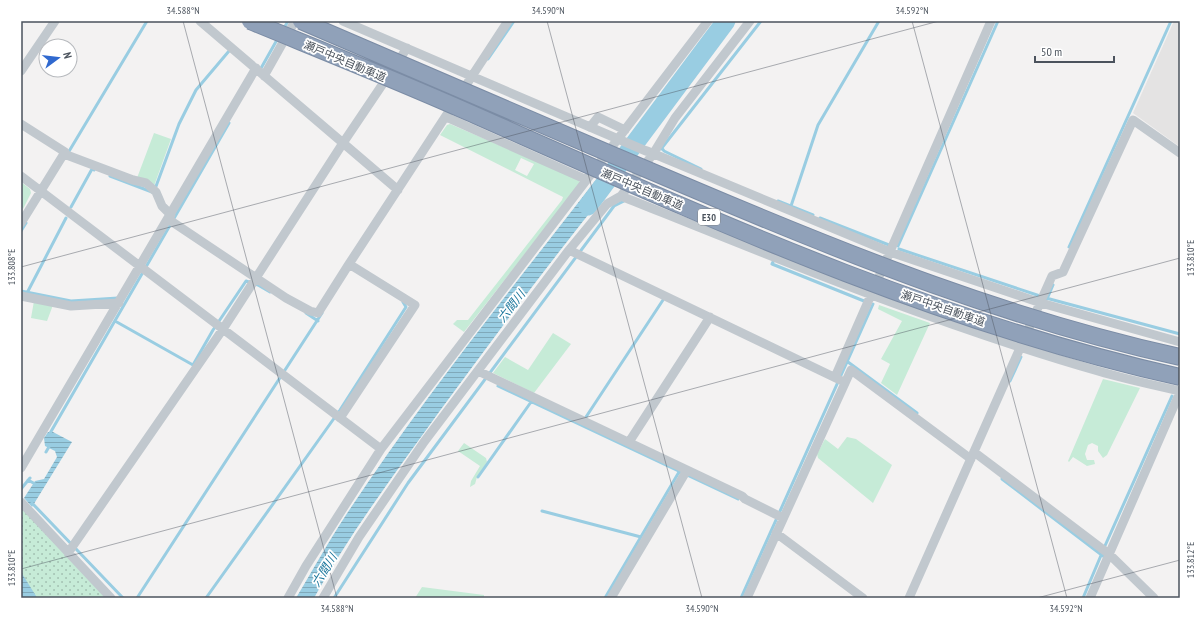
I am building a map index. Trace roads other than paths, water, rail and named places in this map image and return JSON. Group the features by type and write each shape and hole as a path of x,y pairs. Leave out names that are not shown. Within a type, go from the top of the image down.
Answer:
{"highway":[{"name":"瀬戸中央自動車道","path":"250,21 464,110 652,194 847,274 1003,329 1080,352 1180,378"},
{"name":"瀬戸中央自動車道","path":"301,21 650,171 855,256 932,285 1009,311 1086,334 1180,358"}],"street":[{"path":"21,71 54,21"},
{"path":"200,21 398,190"},
{"path":"21,468 119,303 143,269 171,219 259,72 295,21"},
{"path":"343,21 649,152 890,252 1041,303 1180,342"},
{"path":"21,124 65,152 66,155 133,180 146,183 155,190 162,206 171,219 254,282 318,313 351,266 398,190 508,21"},
{"path":"288,598 306,566 381,449 708,21"},
{"path":"323,598 359,537 424,442 484,373 575,252 607,204 621,196 649,152 750,21"},
{"path":"747,598 776,533 779,517 840,379 870,295 991,21"},
{"path":"72,549 219,326 254,282 343,143 407,48"},
{"path":"446,117 587,180"},
{"path":"590,127 598,117 625,130"},
{"path":"910,598 974,456 1052,276 1063,272 1134,120 1180,153"},
{"path":"21,223 43,192 66,155"},
{"path":"21,176 381,449"},
{"path":"621,196 870,295 1020,347 1099,371 1180,392 1106,552 1090,598"},
{"path":"575,252 709,320 840,379"},
{"path":"338,416 415,305 351,266"},
{"path":"21,296 71,306 119,303"},
{"path":"629,442 709,320"},
{"path":"840,379 851,370 974,456 1106,552 1154,598"},
{"path":"484,373 629,442 685,473 742,496 779,517"},
{"path":"611,598 685,473"},
{"path":"21,502 72,549 111,598"},
{"path":"776,533 863,598"}],"water":[{"path":"595,181 610,188 544,271 439,412 358,526 314,598 296,598 339,525 405,429 467,346"},
{"path":"48,432 53,432 72,442 32,507 24,498 35,481 44,479 57,457 55,451 45,446 44,438"},
{"path":"21,572 36,596 37,598 21,598"}],"waterway":[{"path":"68,153 147,21"},
{"path":"283,30 288,21"},
{"path":"488,59 514,21"},
{"name":"六間川","path":"588,206 726,21"},
{"path":"661,149 761,21"},
{"path":"791,206 818,125 879,21"},
{"path":"898,246 998,21"},
{"path":"1069,247 1171,21"},
{"path":"260,70 278,38"},
{"path":"155,189 179,124 196,90 229,51"},
{"path":"49,435 229,123"},
{"path":"662,148 664,151 701,169"},
{"path":"71,207 92,169 94,170"},
{"path":"110,176 152,192"},
{"path":"334,598 408,483 614,206 624,201"},
{"path":"778,201 813,215"},
{"path":"27,293 66,218"},
{"path":"820,218 889,245"},
{"path":"21,231 26,223"},
{"path":"899,249 1040,296"},
{"path":"773,262 772,264 864,301"},
{"path":"115,321 193,365 213,330 246,281 258,285 270,292"},
{"path":"1047,299 1053,285"},
{"path":"21,291 71,301 118,298"},
{"path":"1046,298 1180,334"},
{"path":"584,420 663,300"},
{"path":"206,598 340,410 406,307 403,302"},
{"path":"741,598 873,304"},
{"path":"306,313 318,321"},
{"path":"137,598 322,313"},
{"path":"1010,381 1021,357"},
{"path":"848,362 917,413"},
{"path":"498,386 738,499"},
{"path":"1104,548 1172,396"},
{"path":"478,477 531,402"},
{"path":"46,452 50,445"},
{"path":"605,598 679,472"},
{"path":"21,489 30,478"},
{"path":"1002,479 1103,556"},
{"path":"28,480 37,485"},
{"path":"32,503 123,598"},
{"path":"542,511 641,537"},
{"path":"1083,598 1102,553"}]}
